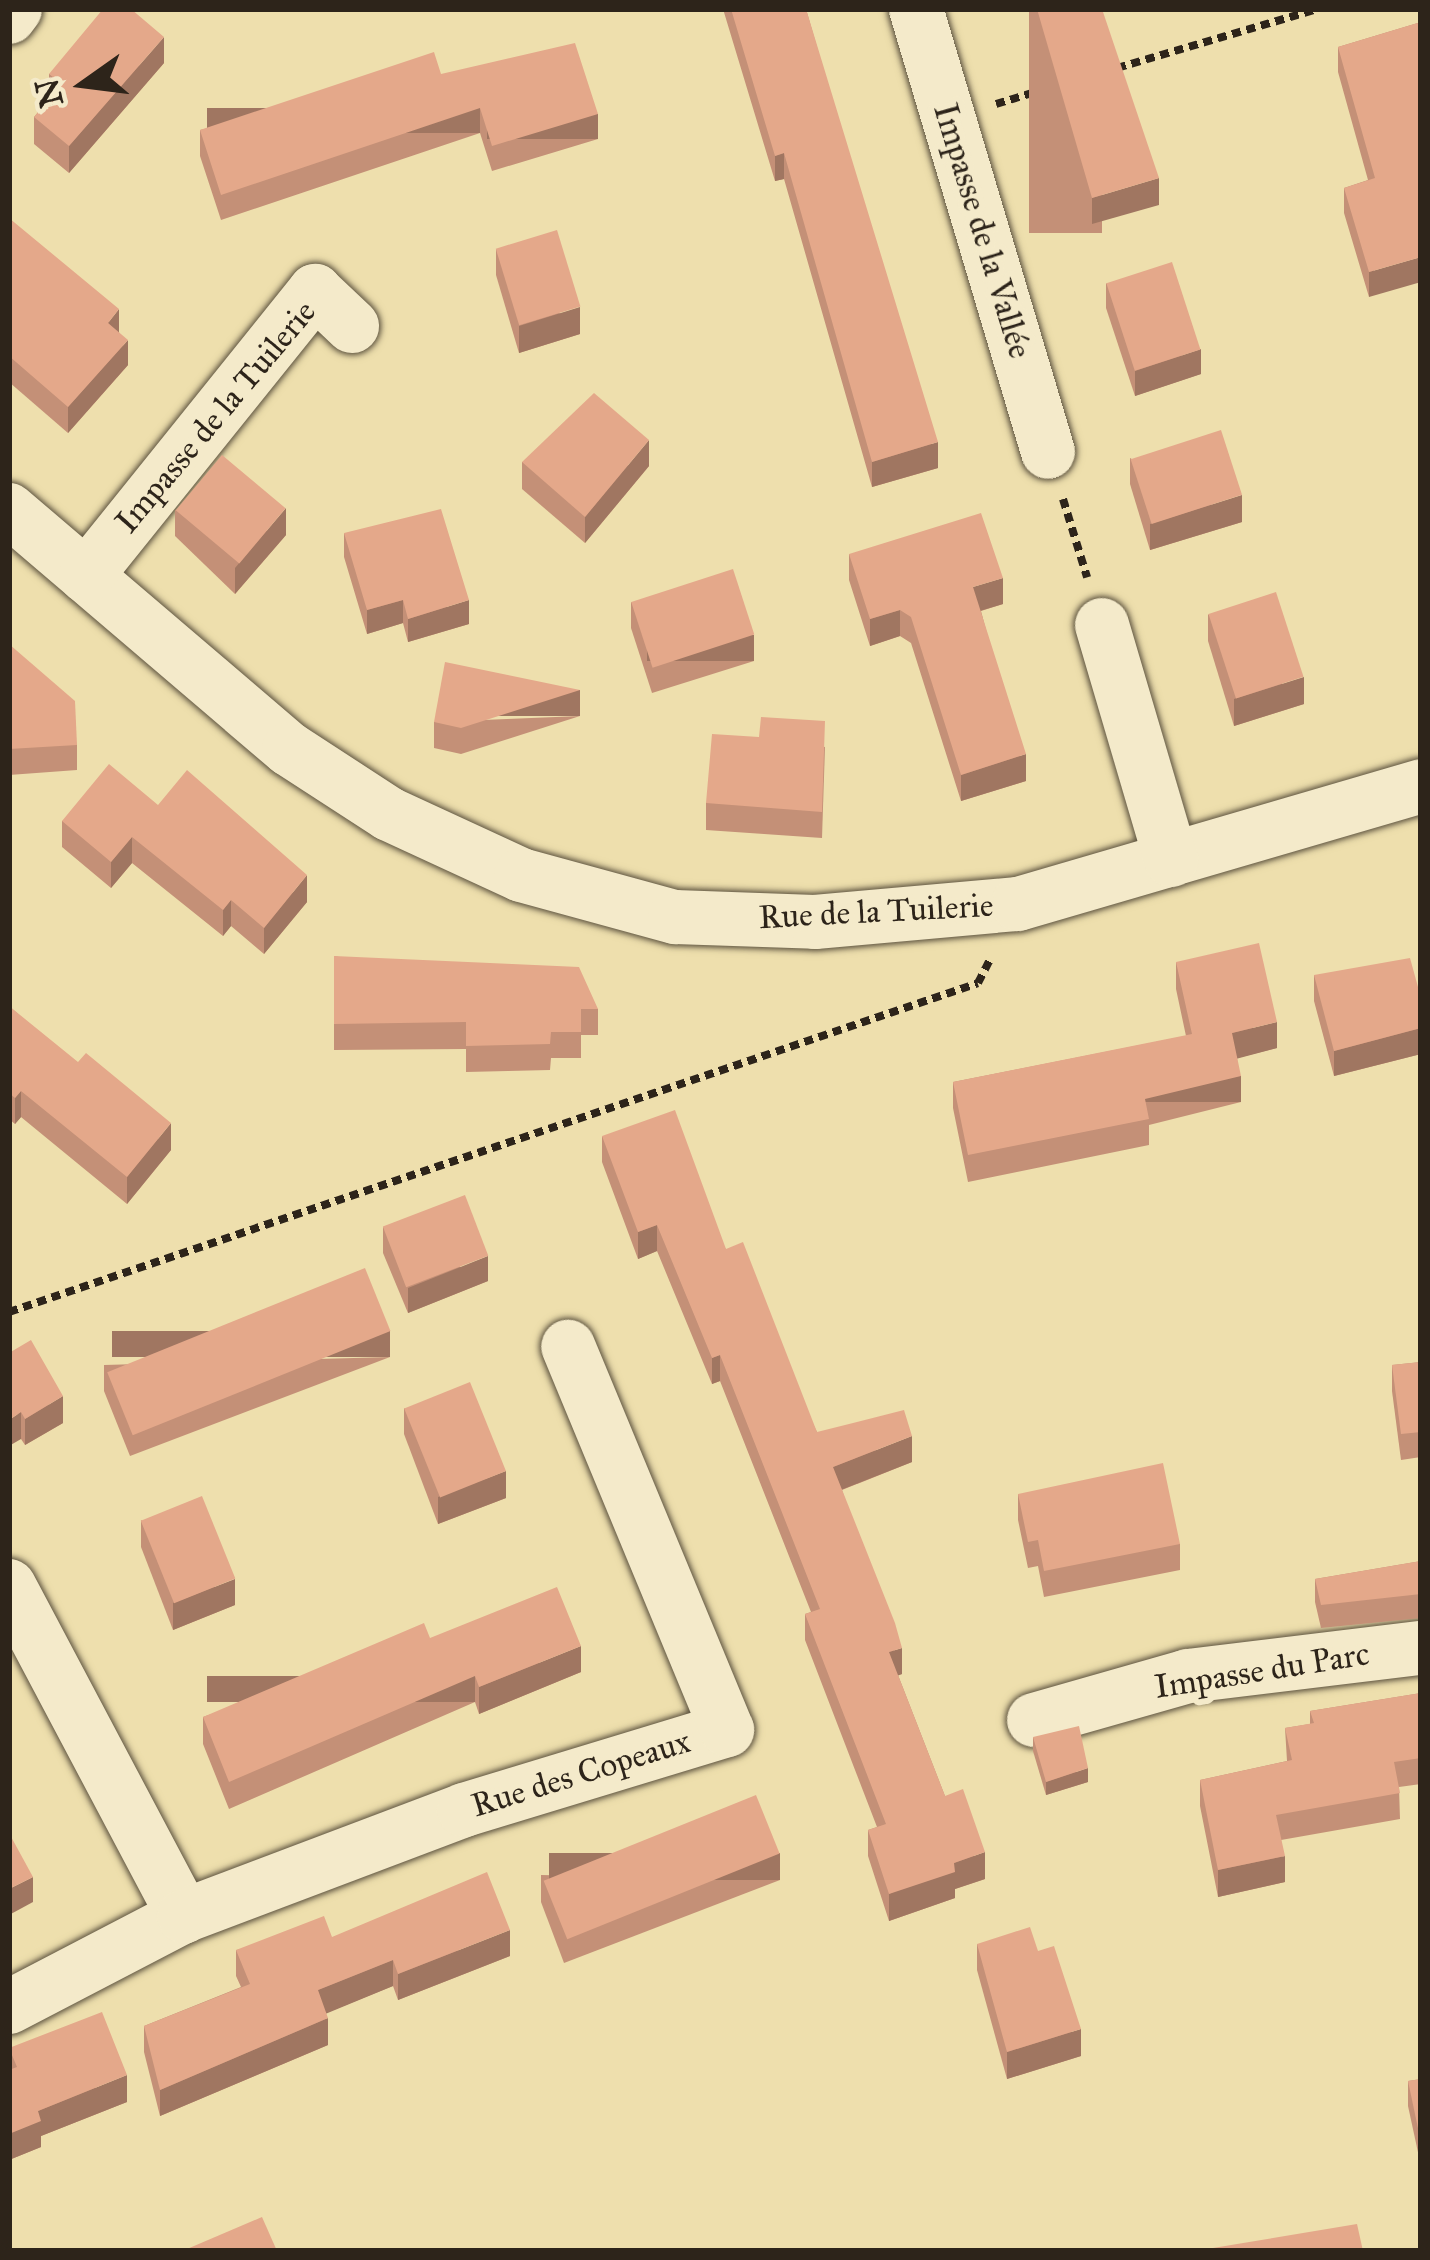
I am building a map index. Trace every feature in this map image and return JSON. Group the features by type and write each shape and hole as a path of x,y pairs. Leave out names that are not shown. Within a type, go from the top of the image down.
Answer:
{"street":[{"path":"9,17 15,9"},
{"name":"Impasse de la Vallée","path":"916,9 1048,452"},
{"name":"Impasse de la Tuilerie","path":"86,575 315,291 352,326"},
{"name":"Rue de la Tuilerie","path":"9,510 290,749 388,814 521,874 675,916 815,922 1018,904 1421,786"},
{"path":"1102,625 1171,860"},
{"name":"Rue des Copeaux","path":"9,2007 184,1916 464,1810 727,1730 568,1347"},
{"path":"9,1586 184,1916"},
{"name":"Impasse du Parc","path":"1034,1720 1188,1676 1421,1648"}],"path":[{"path":"1100,73 1318,9"},
{"path":"948,118 1079,80"},
{"path":"1048,452 1102,625"},
{"path":"9,1312 979,983 1018,904"}],"building":[{"path":"103,9 131,9 164,37 69,146 34,117 62,84 49,74"},
{"path":"731,9 806,9 938,442 872,462 784,153 775,156"},
{"path":"1037,9 1102,9 1159,178 1092,198"},
{"path":"1421,22 1421,257 1369,272 1344,188 1375,178 1338,47"},
{"path":"575,43 598,114 492,146 480,108 221,195 200,130 434,52 441,74"},
{"path":"9,218 119,309 108,323 128,340 68,407 9,356"},
{"path":"557,230 580,307 519,325 496,249"},
{"path":"1172,262 1200,349 1135,371 1106,283"},
{"path":"594,393 649,440 585,517 522,462"},
{"path":"1221,430 1242,495 1152,524 1131,459"},
{"path":"222,455 286,508 239,564 176,510"},
{"path":"441,509 469,600 408,619 403,600 367,610 344,533"},
{"path":"981,513 1003,578 973,587 1026,754 961,775 911,617 900,610 870,619 849,554"},
{"path":"733,569 754,635 653,668 631,602"},
{"path":"1276,592 1304,677 1236,699 1208,614"},
{"path":"9,644 75,701 77,745 9,749"},
{"path":"445,662 580,690 461,728 434,722"},
{"path":"761,717 825,721 822,812 706,803 712,734 759,737"},
{"path":"109,764 158,805 187,770 307,875 264,928 231,900 223,910 132,837 111,862 62,821"},
{"path":"1259,943 1277,1022 1232,1033 1241,1076 1145,1099 1149,1119 968,1155 953,1082 1192,1034 1176,962"},
{"path":"334,956 579,967 598,1009 581,1009 581,1032 551,1032 550,1044 466,1046 466,1022 334,1024"},
{"path":"1410,958 1421,998 1421,1028 1334,1051 1314,975"},
{"path":"9,1006 78,1062 86,1053 171,1123 127,1177 21,1091 15,1098 9,1093"},
{"path":"675,1110 726,1249 743,1242 817,1432 904,1410 912,1436 833,1467 895,1623 902,1648 889,1652 945,1796 963,1789 985,1852 954,1863 955,1872 889,1894 868,1830 886,1824 805,1614 820,1609 720,1355 712,1358 657,1225 638,1232 602,1136"},
{"path":"465,1195 488,1256 406,1287 383,1227"},
{"path":"365,1268 390,1331 133,1435 107,1372"},
{"path":"31,1340 63,1396 25,1419 21,1412 9,1420 9,1353"},
{"path":"1421,1362 1421,1432 1401,1434 1392,1365"},
{"path":"470,1382 506,1471 440,1498 404,1409"},
{"path":"1163,1463 1180,1544 1044,1571 1038,1540 1028,1542 1018,1494"},
{"path":"202,1496 235,1579 174,1603 141,1521"},
{"path":"1421,1561 1421,1594 1321,1605 1315,1579"},
{"path":"557,1587 581,1646 479,1687 475,1676 229,1782 203,1717 424,1623 430,1638"},
{"path":"1421,1693 1421,1758 1394,1762 1400,1793 1276,1815 1285,1856 1218,1870 1200,1780 1292,1760 1285,1728 1314,1723 1310,1711"},
{"path":"1079,1726 1088,1768 1046,1782 1033,1737"},
{"path":"756,1795 780,1853 567,1939 544,1881"},
{"path":"9,1833 33,1877 9,1889"},
{"path":"487,1872 510,1930 398,1974 393,1960 318,1990 328,2018 160,2090 144,2026 250,1984 236,1950 324,1916 332,1937"},
{"path":"1030,1927 1038,1951 1054,1946 1081,2029 1007,2052 977,1944"},
{"path":"102,2012 127,2075 38,2111 41,2121 9,2134 9,2070 17,2067 9,2048"},
{"path":"1421,2079 1421,2132 1419,2133 1408,2081"},
{"path":"262,2217 277,2251 187,2249"},
{"path":"1357,2224 1363,2251 1213,2248"}]}
